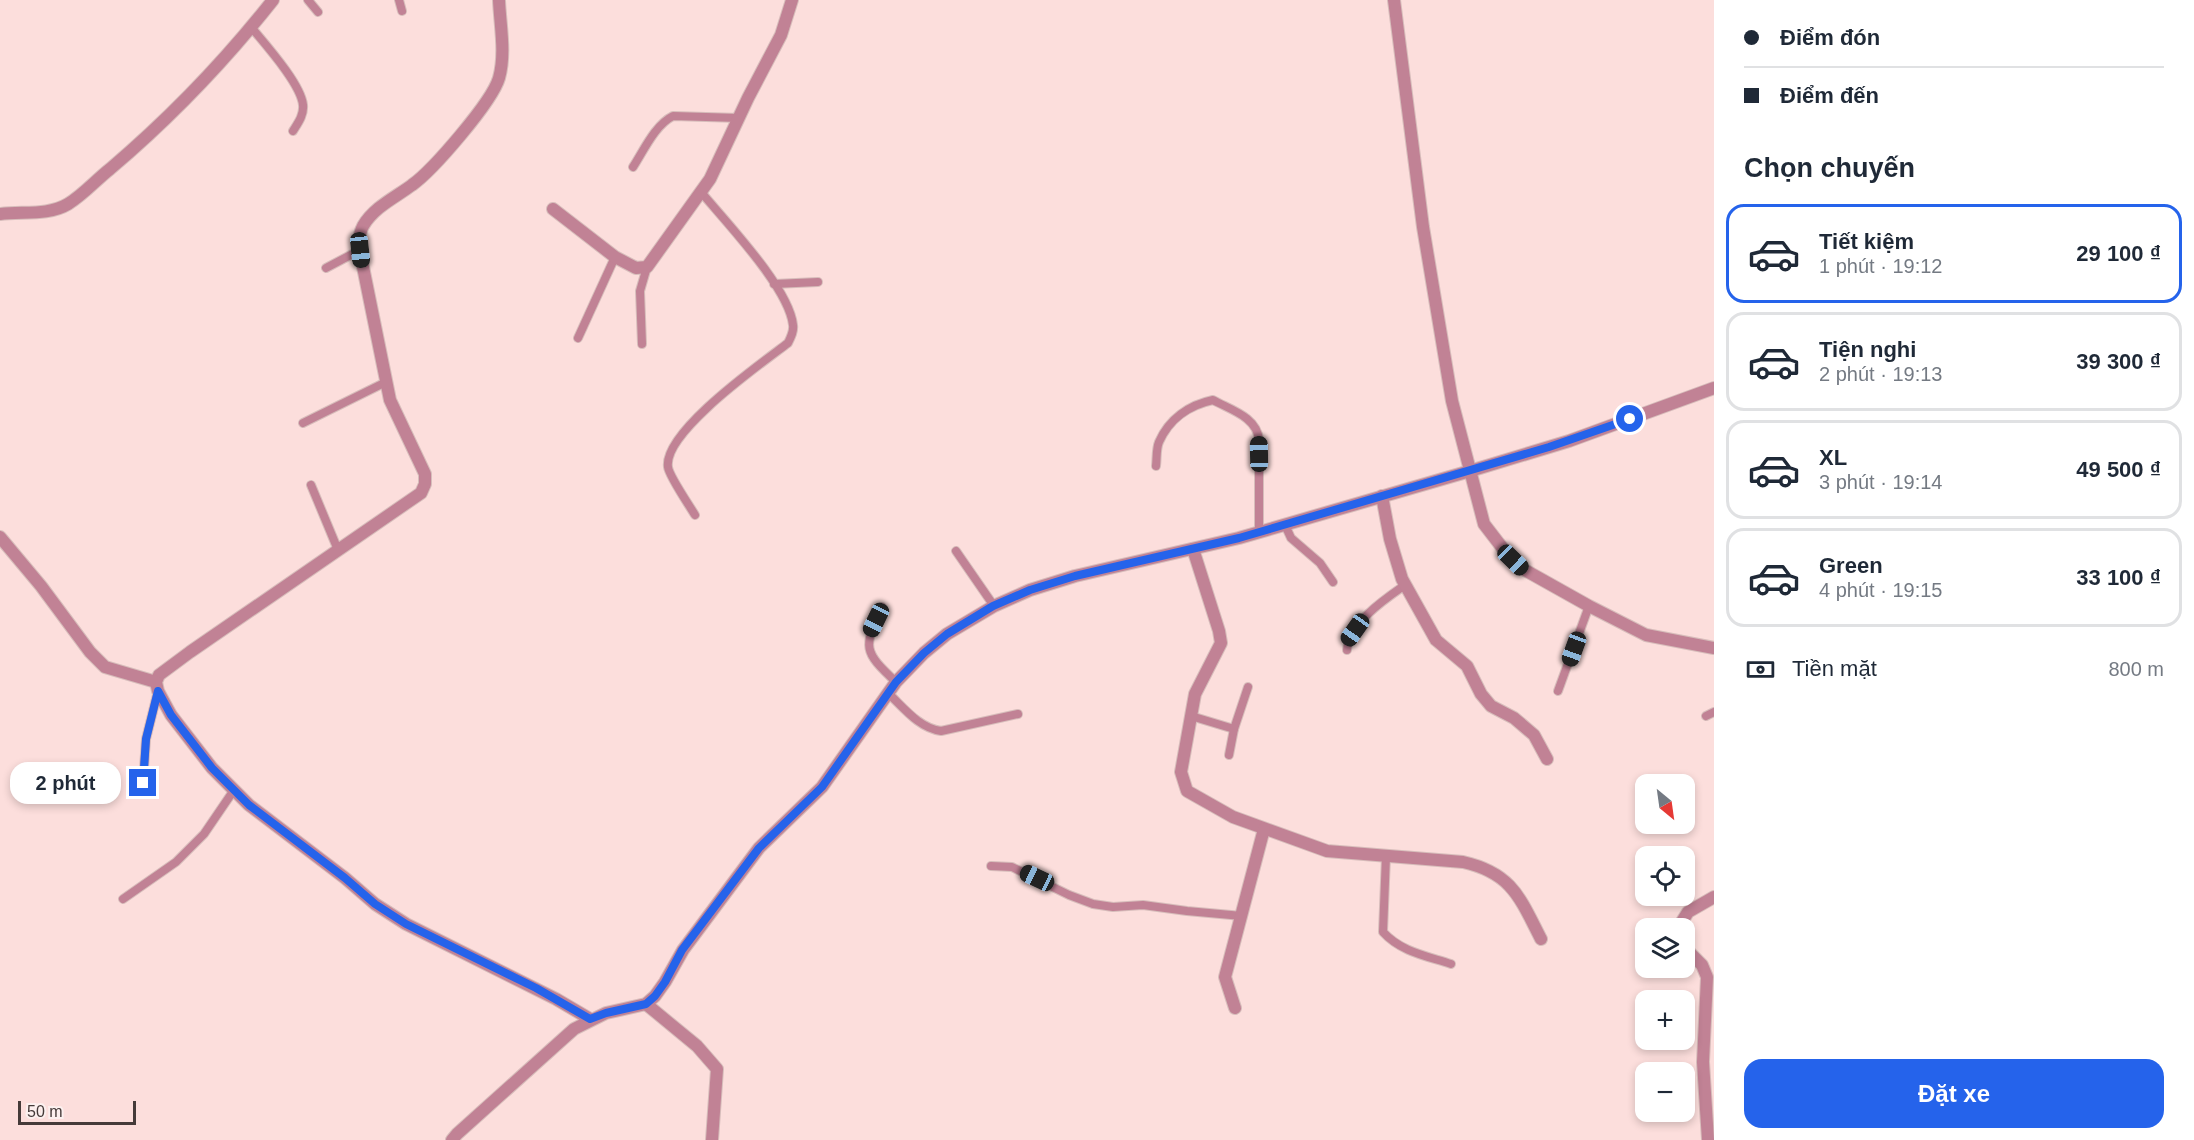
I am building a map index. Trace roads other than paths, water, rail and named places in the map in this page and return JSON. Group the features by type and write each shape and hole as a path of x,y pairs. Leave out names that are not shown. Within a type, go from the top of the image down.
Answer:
{"street":[{"path":"0,214 47,212 67,205 179,106 221,63 273,0"},
{"path":"499,0 502,47 499,78 490,96 462,133 415,183 370,217 362,227 359,240 390,400 424,474 425,484 421,493 190,652 159,675 157,686 171,715 212,768 249,805 345,878 375,904 406,924 525,982 590,1019"},
{"path":"554,209 615,257 636,268 647,267 710,179 781,35 792,0"},
{"path":"1394,0 1423,227 1452,401 1484,524 1504,550 1523,569 1589,606 1646,635 1714,648"},
{"path":"452,1140 566,1035 590,1019 646,1004 665,982 682,950 759,848 822,787 892,688 924,653 947,634 993,606 1030,590 1075,576 1259,532 1470,471 1569,441 1714,388"},
{"path":"1382,496 1390,539 1405,585 1436,640 1467,666 1481,694 1491,706 1515,718 1534,735 1547,759"},
{"path":"2,542 90,652 105,667 157,686"},
{"path":"1193,549 1221,643 1194,694 1181,772 1187,790 1233,817 1327,851 1463,862 1483,866 1505,879 1521,899 1542,939"},
{"path":"1235,1008 1225,977 1264,829"},
{"path":"1684,918 1688,912 1714,897"},
{"path":"1695,958 1702,965 1707,977 1703,1062 1708,1140"},
{"path":"646,1004 697,1046 717,1069 714,1138"}],"lane":[{"path":"308,0 318,12"},
{"path":"399,0 402,11"},
{"path":"250,27 280,61 302,99 301,119 293,131"},
{"path":"633,166 660,127 673,116 739,118"},
{"path":"695,515 668,468 669,455 689,425 713,402 788,343 794,328 792,318 766,269 701,192"},
{"path":"326,268 360,250"},
{"path":"579,338 615,257"},
{"path":"642,344 640,291 647,267"},
{"path":"774,284 818,282"},
{"path":"303,423 386,382"},
{"path":"1156,466 1158,444 1173,421 1199,403 1213,400 1251,421 1258,432 1259,440 1259,532"},
{"path":"311,485 338,550"},
{"path":"1285,525 1291,538 1320,563 1333,582"},
{"path":"956,551 993,606"},
{"path":"1347,650 1348,640 1377,605 1405,585"},
{"path":"1558,692 1589,606"},
{"path":"882,607 869,634 871,656 913,717 930,730 941,731 1018,714"},
{"path":"143,783 146,739 157,686"},
{"path":"1229,755 1234,729 1248,687"},
{"path":"1191,716 1234,729"},
{"path":"123,899 183,855 204,834 234,790"},
{"path":"1386,856 1383,932 1392,942 1407,950 1451,964"},
{"path":"991,866 1012,867 1069,895 1093,904 1113,908 1143,905 1242,915"}]}
